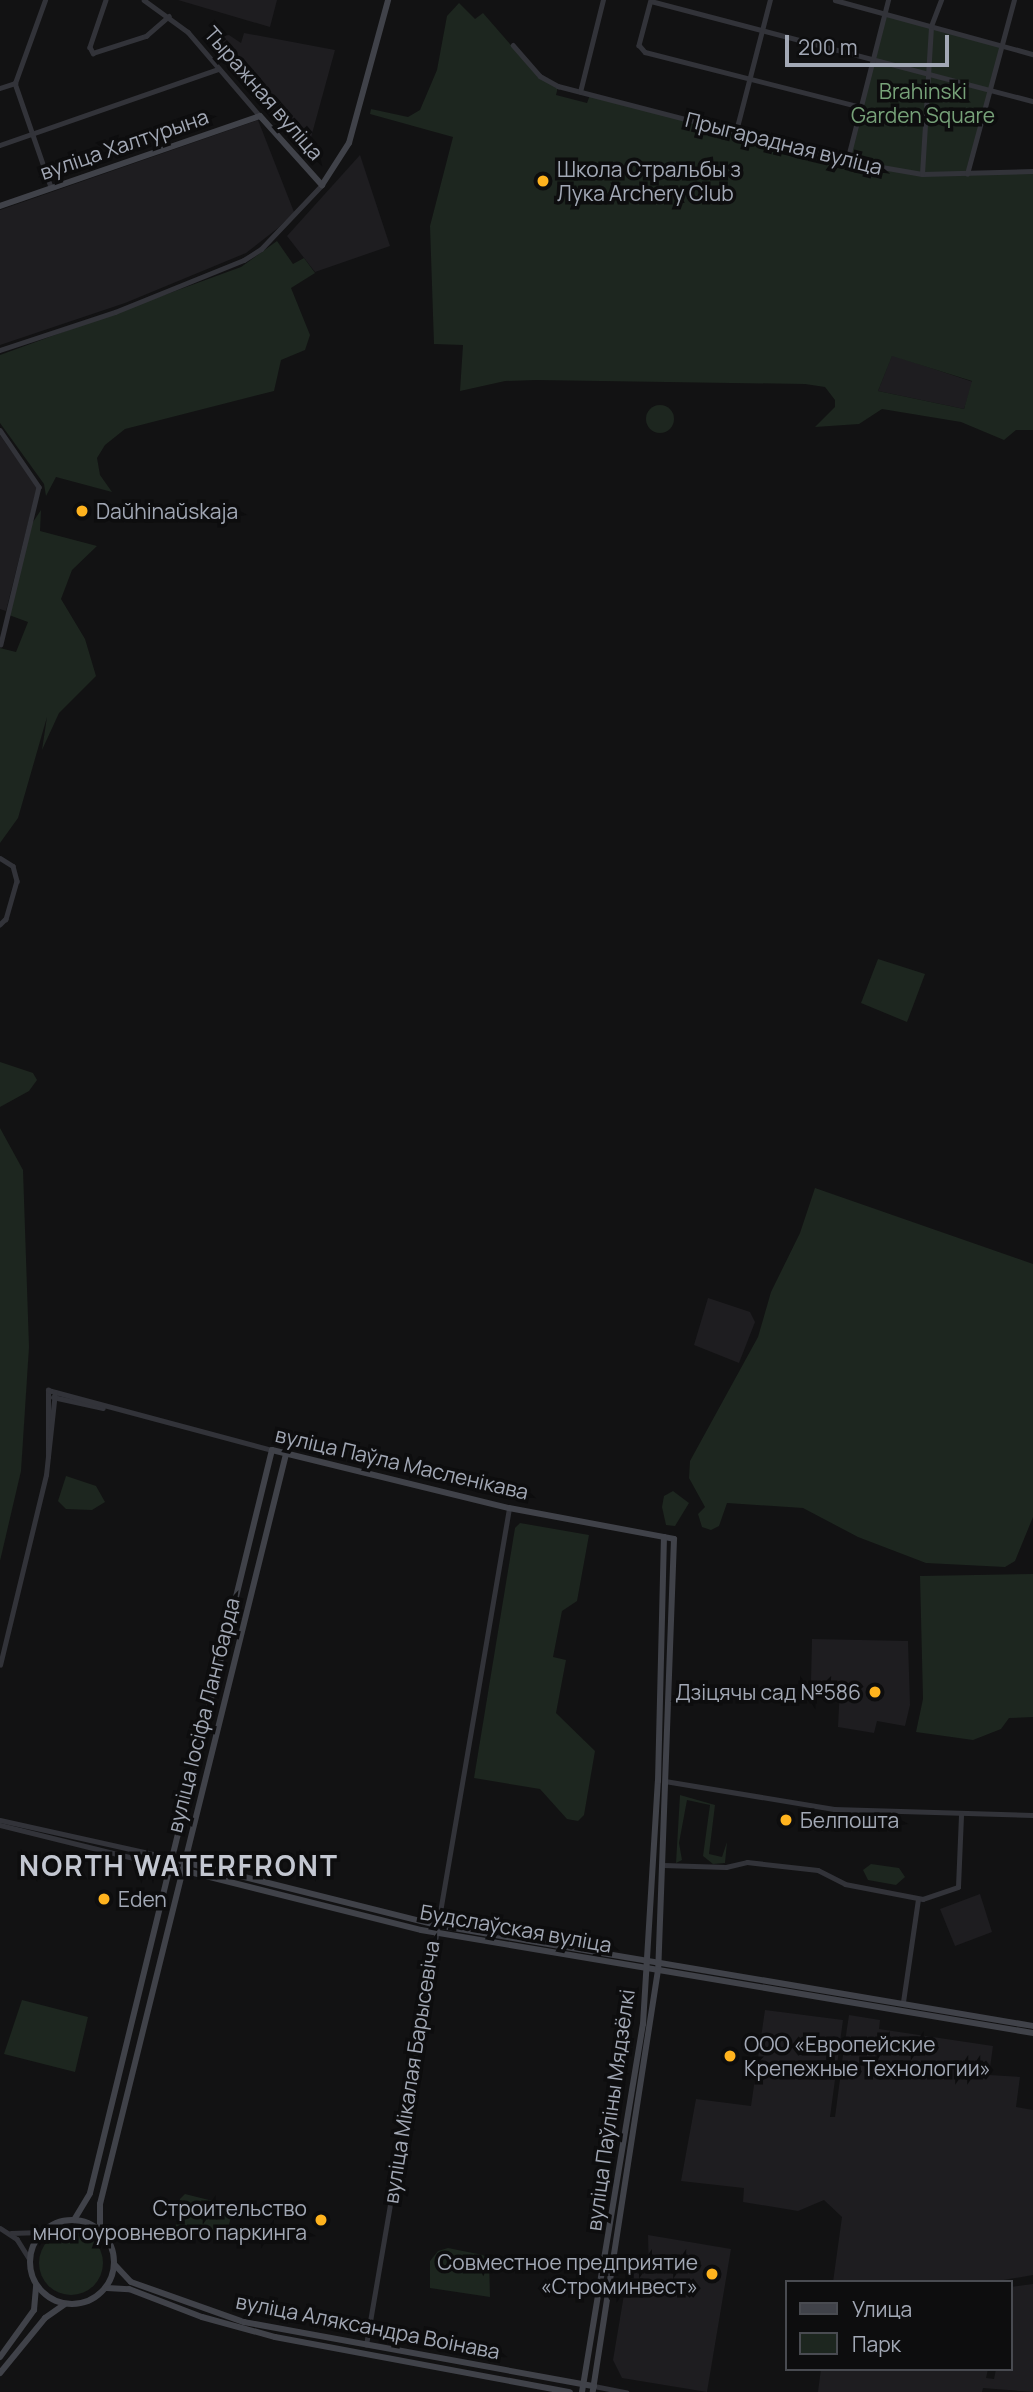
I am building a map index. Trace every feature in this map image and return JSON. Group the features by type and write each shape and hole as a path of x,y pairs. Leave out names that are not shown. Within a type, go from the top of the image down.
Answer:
{"street":[{"path":"45,0 15,83 51,187"},
{"path":"106,0 90,47 93,53 146,37 169,16"},
{"name":"Тыражная вуліца","path":"144,0 169,16 322,185"},
{"path":"0,350 115,312 244,260 261,249 322,185 349,143 388,0"},
{"path":"580,92 603,0"},
{"path":"736,131 770,0"},
{"path":"835,0 1033,54"},
{"path":"847,161 888,0"},
{"path":"922,174 931,26 941,0"},
{"path":"967,174 1014,0"},
{"path":"860,107 645,52 639,45 651,1 1033,101"},
{"name":"Прыгарадная вуліца","path":"513,45 540,76 580,92 847,161 922,174 1033,172"},
{"path":"0,145 218,69"},
{"path":"0,88 15,83"},
{"name":"вуліца Халтурына","path":"0,206 260,116"},
{"path":"0,430 39,487 1,644"},
{"path":"0,858 13,866 17,881 6,919 0,925"},
{"name":"вуліца Паўла Масленікава","path":"48,1457 48,1393 509,1508 674,1539"},
{"path":"0,1665 48,1457 55,1395"},
{"name":"вуліца Іосіфа Лангбарда","path":"74,2220 90,2193 272,1450"},
{"name":"вуліца Іосіфа Лангбарда","path":"100,2229 100,2204 286,1454"},
{"name":"вуліца Мікалая Барысевіча","path":"366,2346 434,1933 509,1508"},
{"name":"вуліца Паўліны Мядзёлкі","path":"593,2389 659,1962 663,1866 663,1537"},
{"name":"вуліца Паўліны Мядзёлкі","path":"582,2392 638,2068 662,1781 674,1539"},
{"path":"662,1781 834,1809 961,1815 1033,1815"},
{"path":"663,1866 726,1867 747,1862 818,1870 845,1884 918,1899 958,1887 961,1815"},
{"name":"Будслаўская вуліца","path":"0,1822 171,1862 184,1862 436,1925 1033,2026"},
{"name":"Будслаўская вуліца","path":"171,1862 182,1870 434,1933 1033,2033"},
{"path":"903,2003 918,1899"},
{"path":"0,2373 52,2311 66,2304 91,2300 107,2288 115,2265 112,2247 100,2229 74,2220 55,2222 41,2232 30,2260"},
{"path":"0,2228 10,2233 30,2260 36,2284 34,2310 0,2357"},
{"path":"10,2233 41,2232"},
{"name":"вуліца Аляксандра Воінава","path":"115,2265 131,2283 205,2310 276,2330 366,2346 392,2355 570,2392"},
{"path":"36,2284 49,2297 66,2304"},
{"name":"вуліца Аляксандра Воінава","path":"107,2288 129,2289 241,2329 583,2384 593,2389 626,2392"}],"shaded area":[{"path":"178,0 277,0 270,27"},
{"path":"244,33 335,50 310,141 290,136 251,96 256,91 220,52 218,37 229,35 241,43"},
{"path":"258,120 294,212 278,228 246,253 125,303 0,345 0,210"},
{"path":"360,155 390,246 315,272 287,236"},
{"path":"892,355 973,382 964,409 878,391"},
{"path":"0,435 37,487 6,611 0,609"},
{"path":"708,1298 750,1312 755,1322 739,1363 694,1345"},
{"name":"Дзіцячы сад №586","path":"812,1639 908,1641 910,1705 905,1726 877,1721 874,1733 838,1727 840,1686 811,1681"},
{"path":"980,1894 992,1932 955,1946 940,1909"},
{"path":"765,2010 843,2020 830,2117 835,2117 842,2064 904,2070 842,2062 849,2015 880,2020 879,2029 993,2046 989,2075 1020,2077 1016,2107 1033,2110 1033,2275 1004,2280 833,2280 842,2217 824,2200 798,2211 743,2202 744,2188 681,2181 696,2099 751,2106"},
{"path":"648,2235 731,2249 707,2392 622,2378 613,2360 628,2271 649,2272"},
{"path":"1033,2284 1033,2392 983,2388 982,2392 818,2392 821,2371 988,2371 986,2378 994,2379 996,2371 1012,2371 1012,2287"}],"green space":[{"name":"Brahinski Garden Square","path":"459,3 475,19 483,13 530,67 558,87 556,95 587,103 590,95 846,161 885,13 1002,45 967,174 1033,172 1033,430 1016,430 1004,440 961,422 882,409 859,424 815,427 835,407 835,400 825,387 805,384 536,380 505,381 460,391 463,345 434,344 430,226 453,137 370,114 371,109 408,117 420,110 437,70 447,16","holes":["892,356 972,381 964,409 878,391"]},
{"path":"277,241 293,264 304,258 315,273 291,288 310,335 305,350 281,360 274,391 125,429 105,445 97,458 100,475 112,492 56,477 46,496 44,484 0,423 0,355 241,267"},
{"path":"660,405 670,409 674,419 670,429 660,433 650,429 646,419 650,409"},
{"path":"41,510 40,531 97,546 72,570 61,599 85,639 96,676 59,713 42,750 47,717 18,818 0,843 0,648 16,652 28,622 9,615 29,528"},
{"path":"878,959 925,974 907,1022 861,1003"},
{"path":"0,1062 33,1073 37,1080 29,1091 0,1107"},
{"path":"0,1128 23,1170 29,1347 21,1471 0,1561"},
{"path":"815,1188 1033,1264 1033,1517 1015,1561 1005,1567 926,1563 858,1537 803,1508 727,1503 719,1526 711,1530 702,1527 698,1514 705,1507 689,1478 690,1461 758,1337 771,1292 800,1233"},
{"path":"66,1476 96,1486 105,1502 92,1510 66,1509 58,1501"},
{"path":"673,1491 689,1503 675,1526 666,1525 662,1507 664,1496"},
{"path":"520,1523 589,1535 577,1601 562,1611 553,1657 566,1660 556,1713 595,1751 584,1815 578,1821 567,1819 540,1789 474,1778 515,1528"},
{"path":"1033,1574 1033,1717 1009,1718 1001,1729 973,1740 916,1732 923,1699 920,1576"},
{"path":"680,1795 715,1805 709,1854 722,1857 727,1842 725,1863 713,1864 703,1856 710,1805 687,1800 679,1843 682,1860 676,1863"},
{"path":"871,1864 899,1868 905,1877 896,1885 868,1880 863,1870"},
{"path":"22,2000 88,2017 75,2072 4,2054"},
{"path":"185,2194 229,2205 233,2210 225,2239 175,2230 180,2199"},
{"path":"65,2231 77,2231 94,2240 101,2251 101,2275 94,2286 77,2295 65,2295 53,2290 44,2281 39,2269 39,2257 44,2245 53,2236"},
{"path":"448,2248 483,2255 489,2261 490,2297 430,2288 430,2261 438,2251"}],"place":[{"name":"Школа Стральбы з Лука Archery Club","path":"543,181"},
{"name":"Daŭhinaŭskaja","path":"82,511"},
{"name":"Дзіцячы сад №586","path":"875,1692"},
{"name":"Белпошта","path":"786,1820"},
{"name":"Eden","path":"104,1899"},
{"name":"ООО «Европейские Крепежные Технологии»","path":"730,2056"},
{"name":"Строительство многоуровневого паркинга","path":"321,2220"},
{"name":"Совместное предприятие «Строминвест»","path":"712,2274"}],"district":[{"name":"NORTH WATERFRONT","path":"179,1865"}]}
